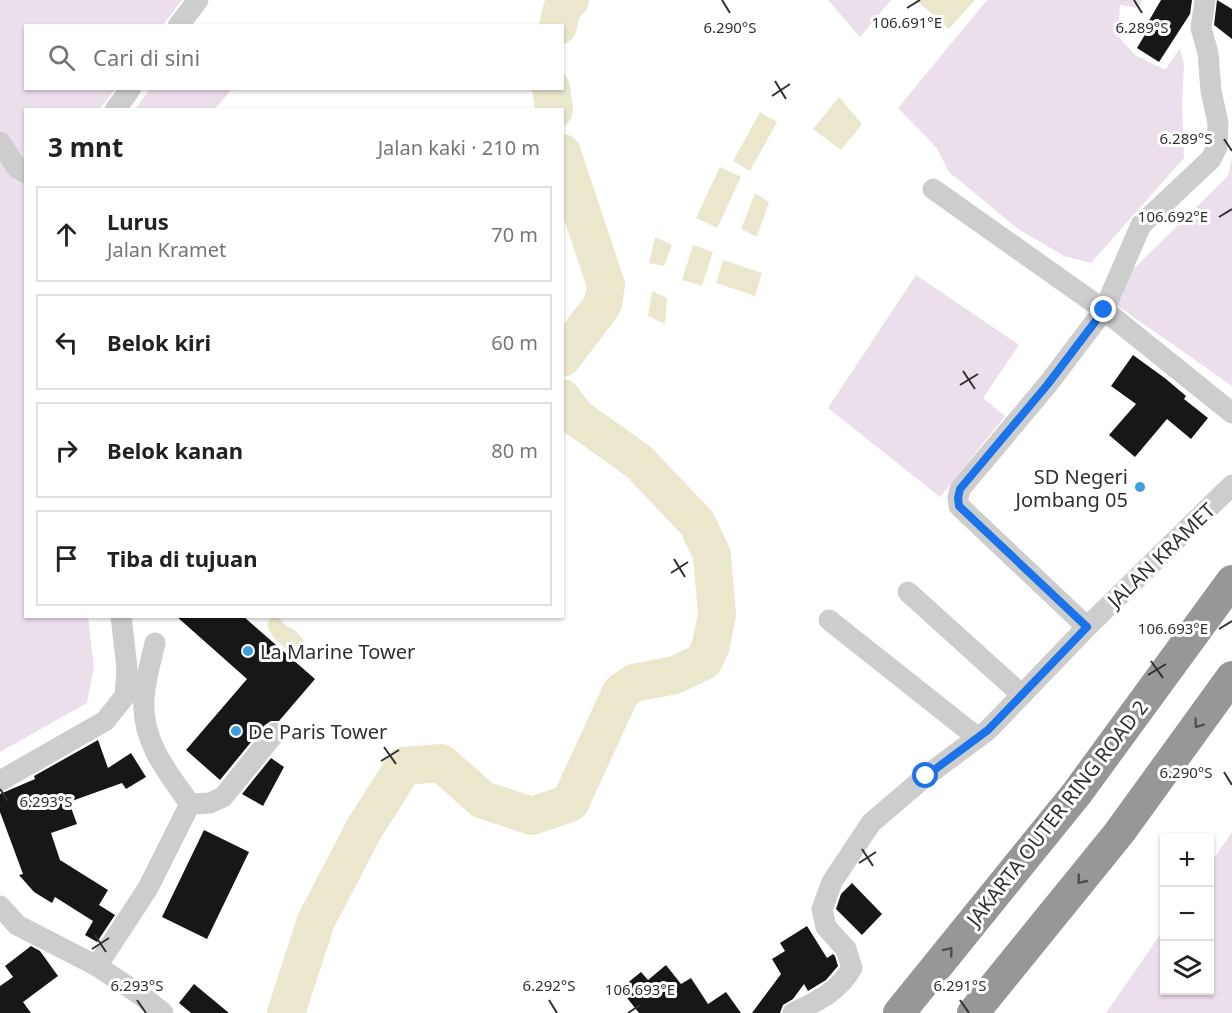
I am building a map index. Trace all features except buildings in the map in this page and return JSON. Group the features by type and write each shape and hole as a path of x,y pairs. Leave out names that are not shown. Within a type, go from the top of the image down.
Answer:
{"highway":[{"name":"JAKARTA OUTER RING ROAD 2","path":"899,1013 1077,793 1232,581"},
{"path":"973,1013 1119,833 1232,676"}],"street":[{"path":"180,24 198,0"},
{"path":"1087,627 959,506 958,498 960,489 1048,384 1104,310 1141,225 1210,159 1217,147 1218,123 1211,91 1208,54 1201,28 1205,0"},
{"path":"116,108 130,90"},
{"path":"0,142 17,168 24,172"},
{"path":"933,189 1104,310 1232,413"},
{"name":"JALAN KRAMET","path":"793,1013 818,1001 843,983 852,968 846,949 826,927 822,909 832,882 872,823 926,776 978,738 1232,485"},
{"path":"908,592 1022,694"},
{"path":"0,781 105,721 125,696 127,668 121,618"},
{"path":"829,620 978,738"},
{"path":"155,643 144,699 147,729 157,757 190,804"},
{"path":"190,804 210,803 224,797 275,733"},
{"path":"97,966 148,888 190,804"},
{"path":"0,906 17,925 97,966 163,1013"}],"shaded area":[{"path":"0,0 182,0 164,24 24,24 24,90 114,90 101,108 24,108 24,618 88,618 94,667 87,703 0,752"},
{"path":"828,0 891,0 860,37"},
{"path":"916,0 975,0 949,29"},
{"path":"987,0 1142,0 1138,8 1120,5 1118,36 1135,55 1165,70 1180,48 1184,64 1182,105 1184,158 1091,263 1064,256 1018,229 949,172 936,147 898,108"},
{"path":"149,90 231,90 216,108 136,108"},
{"path":"839,97 862,124 841,150 813,129"},
{"path":"760,112 777,122 750,171 733,161"},
{"path":"1232,158 1232,386 1105,297 1228,176"},
{"path":"720,167 741,177 717,228 696,218"},
{"path":"755,193 769,202 757,237 741,229"},
{"path":"655,237 672,245 664,266 649,263"},
{"path":"693,245 713,252 702,286 682,280"},
{"path":"723,260 762,273 755,296 716,283"},
{"path":"916,275 1019,345 983,398 1005,416 940,497 828,408"},
{"path":"652,291 667,298 665,324 648,316"},
{"path":"271,618 280,619 301,636 313,652 306,661 302,661 281,645 272,635 267,624"},
{"path":"1232,832 1232,1013 1106,1013 1160,935 1160,995 1214,995 1214,858"}],"waterway":[{"path":"558,24 562,9 570,0"},
{"path":"551,90 554,108"},
{"path":"564,159 606,285 603,304 564,355"},
{"path":"286,1013 316,921 364,829 404,766 441,763 483,800 532,816 570,803 621,692 634,683 675,675 704,661 711,645 717,614 712,555 697,523 639,462 576,417 564,401"}],"place":[{"name":"SD Negeri Jombang 05","path":"1140,487"},
{"name":"La Marine Tower","path":"248,651"},
{"name":"De Paris Tower","path":"236,731"}],"route":[{"path":"926,776 988,730 1087,627 959,506 958,498 960,489 1003,440 1104,310"}]}
